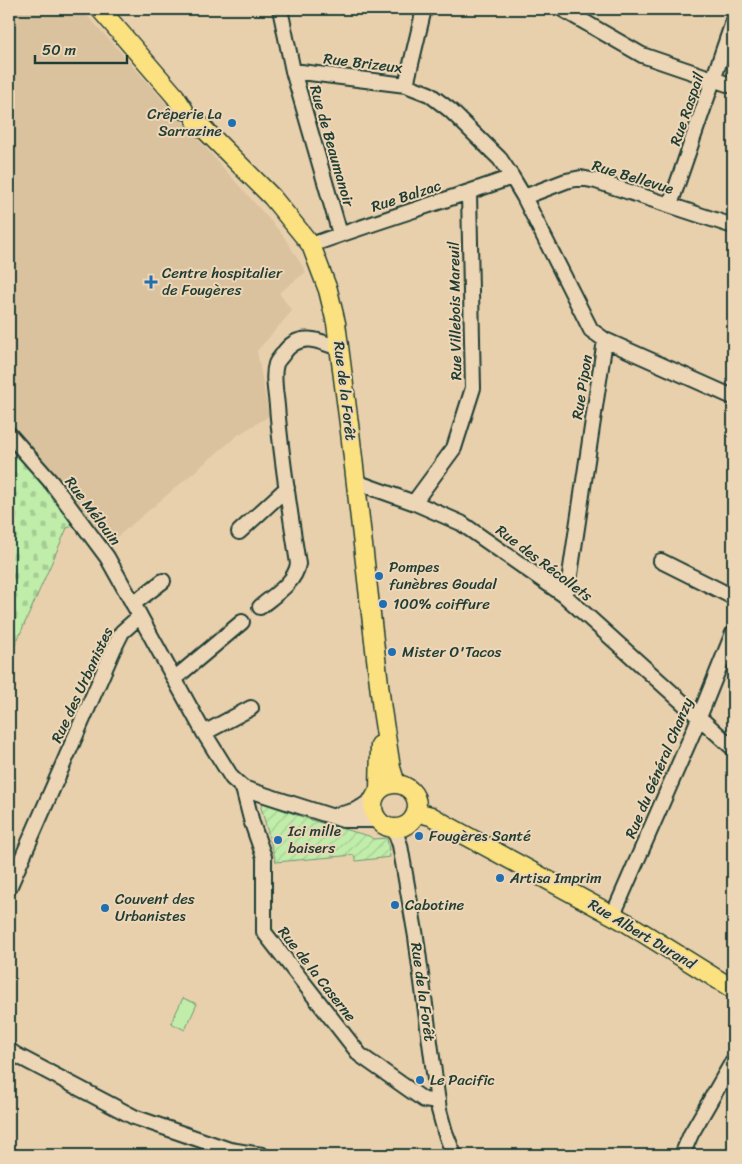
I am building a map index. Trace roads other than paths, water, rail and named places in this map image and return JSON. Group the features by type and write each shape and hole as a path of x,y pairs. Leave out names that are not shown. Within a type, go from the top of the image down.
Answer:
{"main road":[{"name":"Rue de la Forêt","path":"100,9 189,115 272,197 311,245 328,290 336,323 382,710 391,768 396,784"},
{"name":"Rue de la Forêt","path":"377,794 382,710"},
{"path":"396,784 411,791 416,800 416,812 410,822 405,825 386,824 375,815 373,809 373,802 377,794 384,787 396,784"},
{"name":"Rue Albert Durand","path":"416,812 431,816 613,915 650,936 733,989"}],"street":[{"name":"Rue de Beaumanoir","path":"280,9 293,71 340,234"},
{"path":"406,84 424,9"},
{"path":"562,9 642,55 733,86"},
{"name":"Rue Raspail","path":"670,205 733,22"},
{"name":"Rue Brizeux","path":"293,71 406,84 429,94 450,110 500,160 512,177"},
{"name":"Rue Balzac","path":"311,245 512,177"},
{"name":"Rue Pipon","path":"512,177 591,330 606,340 568,588 564,595"},
{"name":"Rue Bellevue","path":"524,197 566,181 580,178 596,181 733,226"},
{"name":"Rue Villebois Mareuil","path":"415,503 454,448 473,388 469,193"},
{"path":"260,607 285,586 296,572 298,564 280,446 274,376 276,364 286,348 296,342 307,339 321,341 340,350"},
{"path":"606,340 733,397"},
{"name":"Rue Mélouin","path":"9,434 51,482 107,557 137,610"},
{"name":"Rue des Récollets","path":"356,482 415,503 461,523 564,595 733,748"},
{"path":"239,532 287,488"},
{"path":"661,561 733,597"},
{"name":"Rue des Urbanistes","path":"9,888 122,632 137,610 163,581"},
{"path":"137,610 204,733 232,778 243,788 343,820 386,824"},
{"path":"174,679 242,622"},
{"name":"Rue du Général Chanzy","path":"613,915 699,717 733,633"},
{"path":"204,733 251,708"},
{"name":"Rue de la Caserne","path":"243,788 252,823 264,857 264,932 360,1056 424,1100 438,1100"},
{"path":"329,816 357,810 365,806 377,794"},
{"name":"Rue de la Forêt","path":"386,824 400,845 416,937 438,1100 445,1132 454,1155"},
{"path":"9,1050 134,1117 230,1150 262,1155"},
{"path":"682,1155 733,1061"}],"place":[{"name":"Crêperie La Sarrazine","path":"232,123"},
{"name":"Centre hospitalier de Fougères","path":"151,282"},
{"name":"Pompes funèbres Goudal","path":"379,576"},
{"name":"100% coiffure","path":"383,604"},
{"name":"Mister O'Tacos","path":"392,652"},
{"name":"Fougères Santé","path":"419,836"},
{"name":"Ici mille baisers","path":"278,840"},
{"name":"Artisa Imprim","path":"500,878"},
{"name":"Cabotine","path":"395,905"},
{"name":"Couvent des Urbanistes","path":"105,908"},
{"name":"Le Pacific","path":"420,1080"}]}
